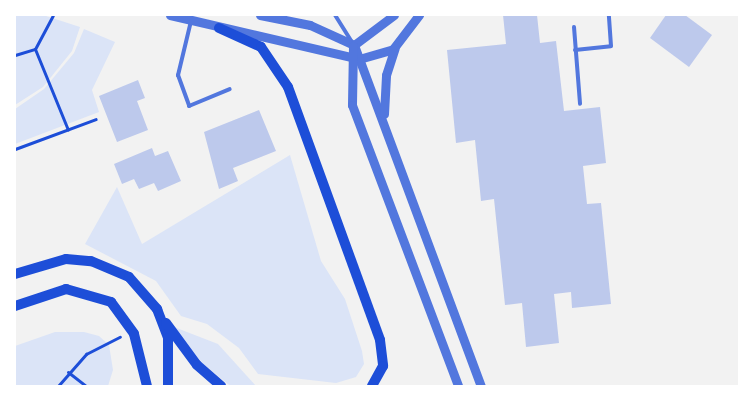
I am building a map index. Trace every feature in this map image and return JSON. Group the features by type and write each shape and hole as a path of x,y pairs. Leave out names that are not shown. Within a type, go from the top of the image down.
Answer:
{"main road":[{"path":"219,28 261,47 285,78 380,340 383,366 372,386"},
{"path":"15,274 47,262 91,261 129,277 156,309 197,365 221,386"},
{"path":"15,306 66,289 111,302 134,334 146,386"},
{"path":"156,309 171,354 168,386"}],"street":[{"path":"170,15 355,59 382,55 397,45"},
{"path":"260,15 310,25 354,45"},
{"path":"354,45 394,15"},
{"path":"389,133 384,86 397,45 419,15"},
{"path":"354,45 356,116 458,386"},
{"path":"355,59 389,133 481,386"}],"lane":[{"path":"336,15 354,45"},
{"path":"575,50 611,46 609,15"},
{"path":"191,21 178,75 189,106 230,89"},
{"path":"574,27 580,104"}],"path":[{"path":"15,56 35,49 53,15"},
{"path":"35,49 68,130"},
{"path":"15,149 96,119"},
{"path":"58,386 68,372 97,347 120,337"},
{"path":"68,372 86,386"}],"shaded area":[{"path":"15,15 43,15 80,27 72,51 43,87 15,105"},
{"path":"84,29 115,42 92,90 99,112 15,144 15,109 44,89 74,53"},
{"path":"290,155 321,261 345,299 362,351 364,364 356,377 336,383 258,374 239,348 207,324 181,316 156,281 85,244 117,187 142,244"},
{"path":"174,327 218,344 256,386 229,385 202,363"},
{"path":"55,332 84,332 99,336 109,345 113,370 108,386 15,386 15,346"}],"building":[{"path":"503,15 537,15 540,43 556,41 564,111 600,107 606,163 583,166 587,204 601,203 611,304 572,308 571,292 554,294 559,343 526,347 522,303 505,305 494,199 481,201 475,140 456,143 447,50 506,44"},
{"path":"666,15 685,15 712,35 689,67 650,38"},
{"path":"138,80 145,98 137,101 148,130 117,142 99,96"},
{"path":"259,110 276,151 233,168 238,181 219,189 204,132"},
{"path":"152,148 155,156 168,151 181,181 158,191 154,183 139,189 134,179 122,184 114,164"}]}
